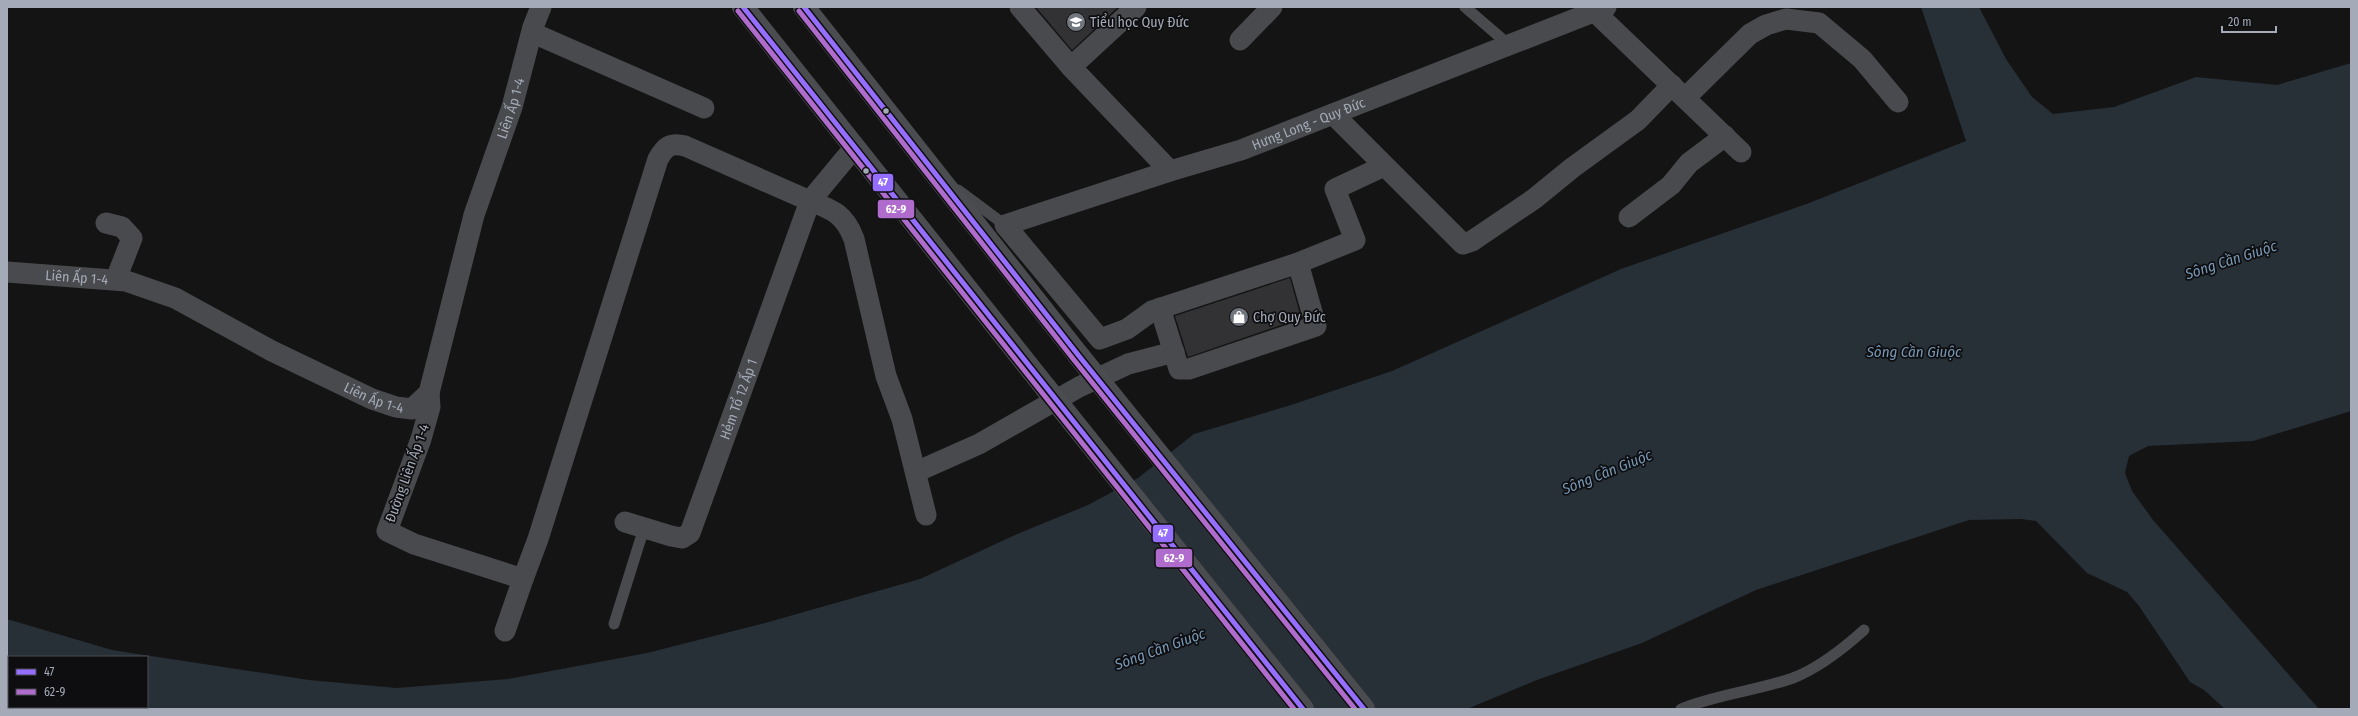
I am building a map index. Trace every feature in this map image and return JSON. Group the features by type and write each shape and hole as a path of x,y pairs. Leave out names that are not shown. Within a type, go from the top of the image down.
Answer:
{"highway":[{"path":"743,7 1303,709"},
{"path":"804,7 1079,356 1364,709"}],"street":[{"name":"Liên Ấp 1-4","path":"7,272 116,279 175,298 272,351 372,399 396,407 412,408 429,393 474,215 512,107 533,33 533,27 541,7"},
{"path":"1020,7 1071,67 1170,171"},
{"path":"1071,67 1136,7"},
{"path":"1240,40 1272,7"},
{"path":"1600,10 1678,92 1742,152"},
{"name":"Hưng Long - Quy Đức","path":"1005,225 1170,171 1241,150 1508,44 1600,10"},
{"path":"1333,114 1463,244 1472,241 1534,199 1572,168 1678,92 1750,34 1766,25 1786,19 1819,23 1862,60 1898,102"},
{"path":"533,33 704,108"},
{"path":"1629,217 1671,185 1689,163 1725,136"},
{"path":"504,631 538,539 658,159 665,147 675,143 810,201 841,216 852,233 886,376 902,419 926,515"},
{"name":"Hẻm Tổ 12 Ấp 1","path":"634,525 682,538 690,533 810,201 854,148"},
{"path":"1005,225 1100,339 1127,329 1152,311 1298,263 1355,240 1335,189 1384,166"},
{"path":"106,223 122,227 132,238 116,279"},
{"path":"1160,308 1180,369 1184,370 1316,326 1298,263"},
{"path":"916,472 979,444 1093,380 1128,364 1174,352"},
{"name":"Đường Liên Ấp 1-4","path":"429,393 430,407 421,439 387,531 414,544 523,579"}],"lane":[{"path":"1465,7 1508,44"},
{"path":"935,173 1005,225"},
{"path":"614,624 634,525"},
{"path":"1681,709 1722,695 1754,689 1794,678 1840,651 1864,630"}],"water":[{"name":"Sông Cần Giuộc","path":"1921,7 1979,7 2006,59 2032,97 2053,114 2114,107 2196,77 2277,85 2351,63 2351,411 2253,441 2148,446 2129,456 2125,473 2132,491 2153,520 2319,709 2225,709 2204,690 2190,682 2139,606 2127,592 2087,573 2036,521 2021,519 1969,520 1756,590 1642,643 1537,680 1467,709 7,709 7,619 112,650 309,680 397,688 508,679 647,653 765,623 920,579 1015,535 1088,505 1138,478 1194,434 1291,405 1392,371 1621,269 1809,203 1966,141"}],"building":[{"name":"Tiểu học Quy Đức","path":"1036,7 1118,7 1072,50"},
{"name":"Chợ Quy Đức","path":"1290,278 1301,318 1188,357 1175,316"}],"transit line":[{"name":"47","path":"743,7 1303,709"},
{"name":"47","path":"804,7 1079,356 1364,709"},
{"name":"62-9","path":"738,11 1294,709"},
{"name":"62-9","path":"799,11 1074,360 1355,709"}],"place":[{"name":"Tiểu học Quy Đức","path":"1076,22"},
{"name":"Chợ Quy Đức","path":"1239,317"}]}
